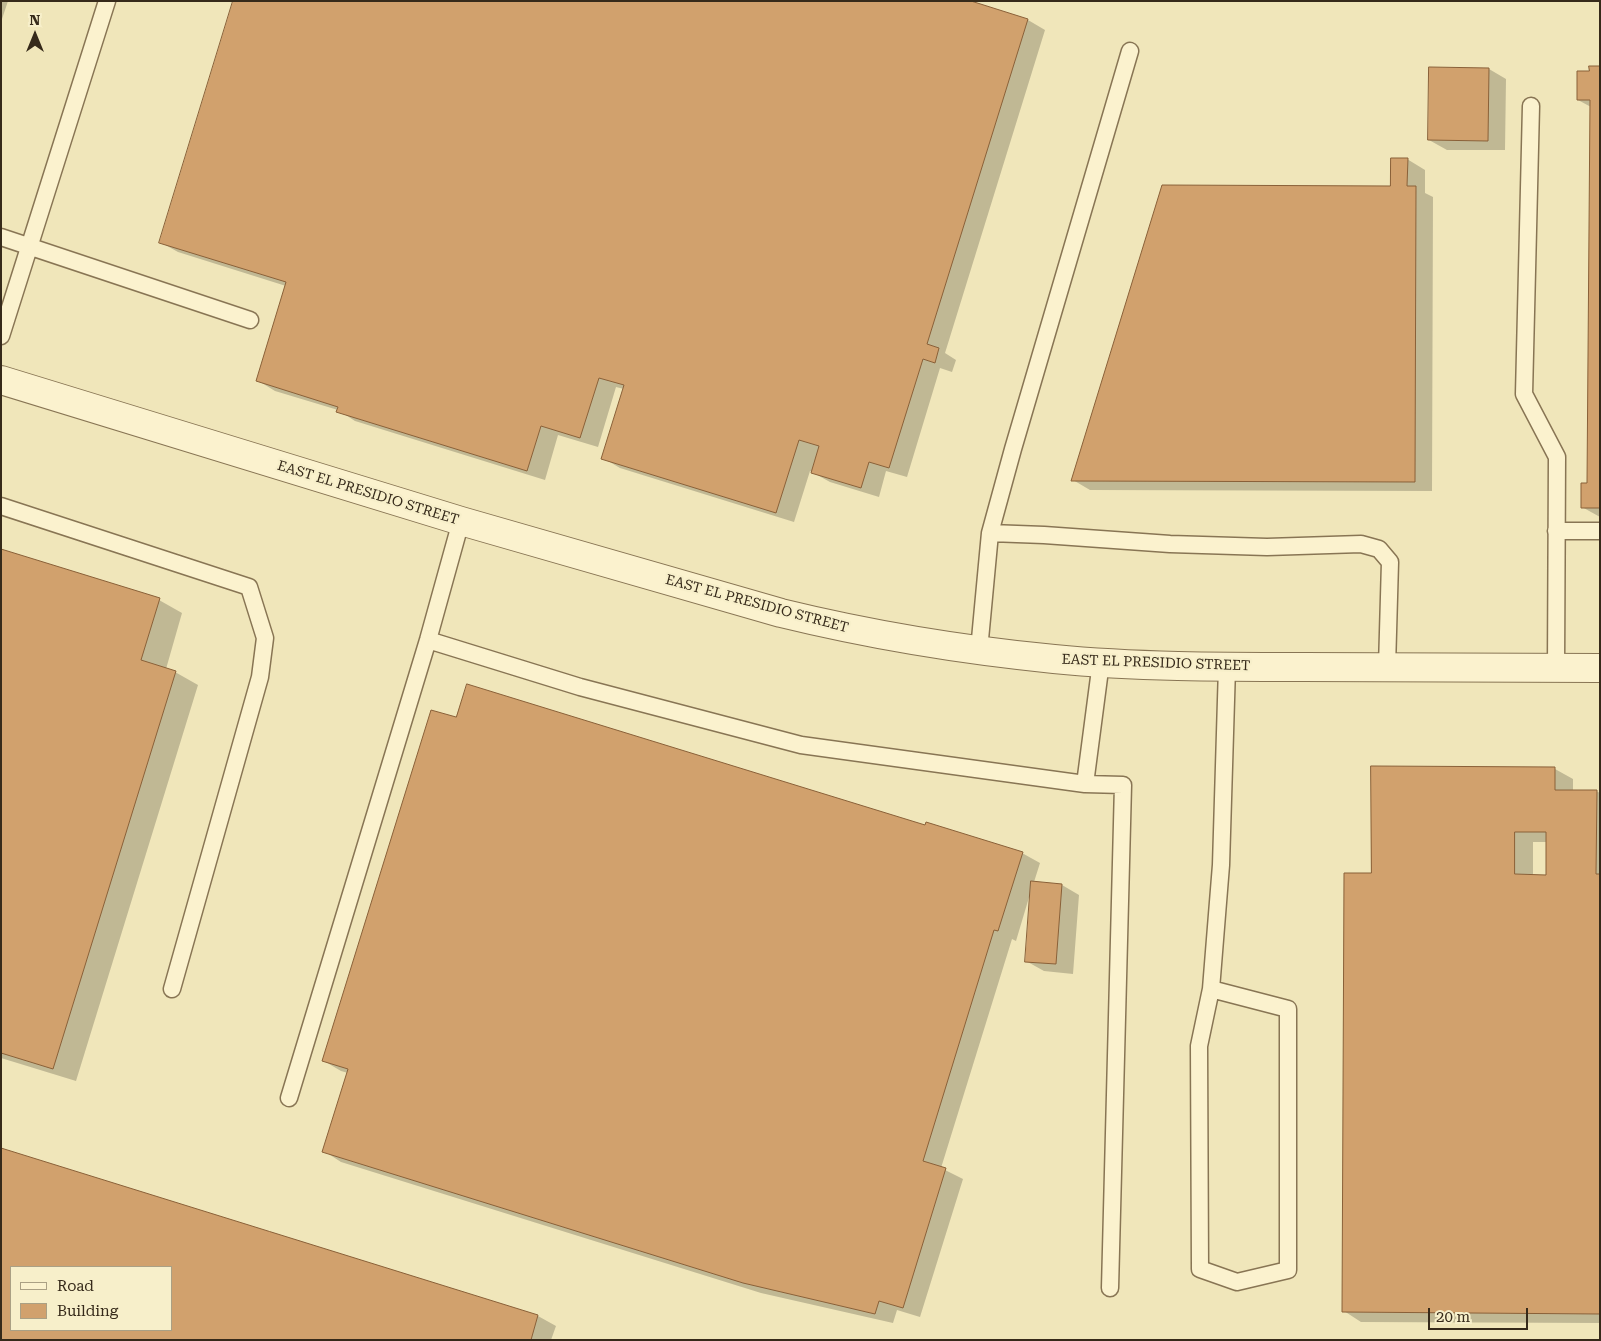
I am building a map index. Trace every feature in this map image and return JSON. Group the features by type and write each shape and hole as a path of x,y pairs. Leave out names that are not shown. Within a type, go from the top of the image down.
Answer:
{"street":[{"name":"EAST EL PRESIDIO STREET","path":"1,380 461,521 781,613 878,634 979,650 1055,659 1101,662 1227,667 1600,668"}],"lane":[{"path":"1,336 107,1"},
{"path":"979,650 990,533 1130,51"},
{"path":"1531,106 1524,394 1557,457 1556,668"},
{"path":"1,237 250,320"},
{"path":"1,506 249,587 265,638 260,677 172,989"},
{"path":"289,1098 428,640 461,521"},
{"path":"1556,531 1600,532"},
{"path":"990,533 1170,544 1267,547 1361,544 1378,549 1390,562 1387,667"},
{"path":"428,640 580,687 801,745 1047,780 1123,785 1110,1288"},
{"path":"1085,784 1101,662"},
{"path":"1211,989 1288,1009 1288,1270 1237,1282 1200,1269 1198,1046 1211,989 1221,865 1227,667"}],"building":[{"path":"233,1 971,1 1028,19 927,344 939,348 935,363 923,359 889,468 869,462 861,488 811,473 819,446 799,440 776,513 601,459 624,385 599,378 580,438 541,426 527,471 336,412 338,407 256,381 286,282 159,243"},
{"path":"1589,66 1600,66 1600,508 1581,508 1581,483 1587,483 1590,100 1577,100 1577,71 1589,71"},
{"path":"1429,67 1489,68 1488,141 1428,140"},
{"path":"1391,158 1408,158 1407,186 1416,186 1415,482 1071,481 1162,185 1390,186"},
{"path":"1,549 160,598 141,660 176,671 53,1069 1,1053"},
{"path":"467,684 925,825 926,822 1023,852 998,931 994,930 923,1161 946,1168 903,1308 879,1301 875,1314 743,1283 322,1152 348,1069 322,1061 431,710 456,717"},
{"path":"1371,766 1555,767 1555,790 1597,790 1596,874 1600,874 1600,1314 1342,1312 1344,873 1371,873","holes":["1515,832 1546,832 1546,875 1515,874"]},
{"path":"1031,881 1062,884 1056,964 1025,962"},
{"path":"1,1148 538,1315 531,1340 1,1340"}]}
